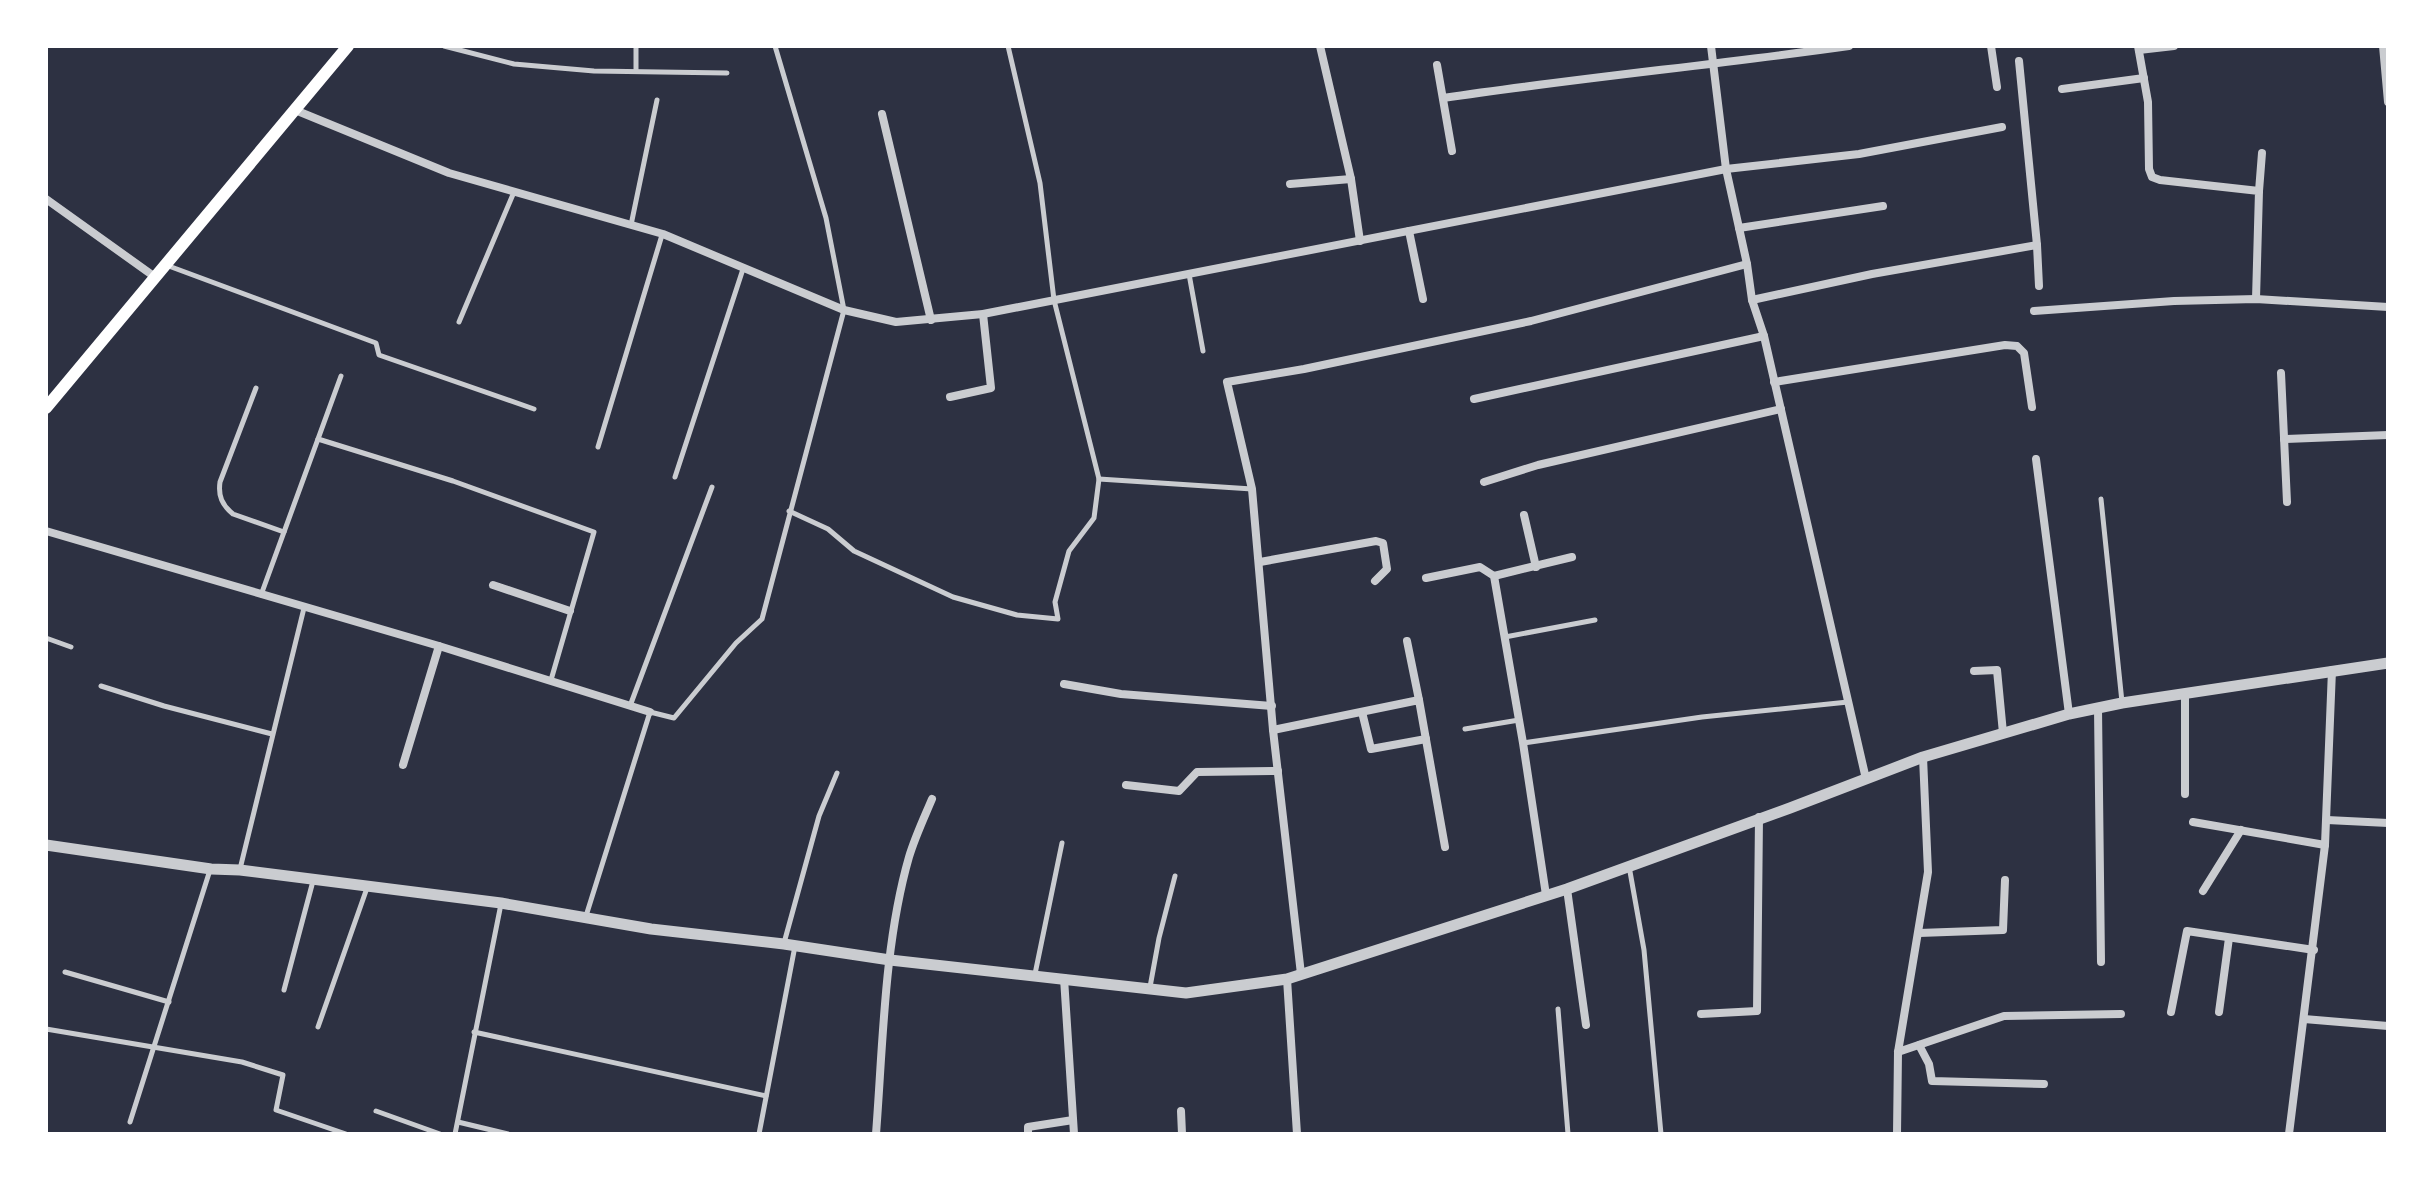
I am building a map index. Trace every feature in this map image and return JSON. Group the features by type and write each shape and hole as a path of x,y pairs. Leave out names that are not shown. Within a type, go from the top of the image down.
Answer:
{"main road":[{"path":"47,404 295,110 341,49"}],"street":[{"path":"1320,46 1351,179 1360,241"},
{"path":"1711,46 1726,169 1752,300 1764,336 1866,779"},
{"path":"1443,98 1849,46"},
{"path":"1991,46 1997,87"},
{"path":"2174,46 2139,48 2148,102 2149,169 2152,177 2259,191"},
{"path":"2383,46 2388,102"},
{"path":"2019,61 2039,286"},
{"path":"1437,65 1452,151"},
{"path":"2062,89 2144,78"},
{"path":"295,110 449,173 663,234 844,310 896,322 983,314 1726,169 1859,154 2002,127"},
{"path":"882,114 931,320"},
{"path":"2256,299 2262,153"},
{"path":"1290,184 1351,179"},
{"path":"46,199 155,277"},
{"path":"1739,228 1883,206"},
{"path":"1409,231 1423,299"},
{"path":"1752,300 1872,274 2037,245"},
{"path":"1301,974 1273,730 1252,489 1227,382 1531,321 1747,264"},
{"path":"2034,311 2174,301 2256,299 2388,307"},
{"path":"950,397 991,388 983,314"},
{"path":"1474,399 1764,336"},
{"path":"1774,382 2005,345 2017,346 2024,353 2032,407"},
{"path":"2281,373 2287,502"},
{"path":"1484,482 1538,465 1781,409"},
{"path":"2284,439 2388,435"},
{"path":"2036,459 2069,714"},
{"path":"1524,515 1536,567"},
{"path":"46,531 439,646 650,712"},
{"path":"1260,562 1376,541 1383,543 1387,569 1375,581"},
{"path":"1426,578 1480,567 1494,576 1572,557"},
{"path":"1494,576 1546,895"},
{"path":"493,585 570,611"},
{"path":"1407,641 1445,847"},
{"path":"403,765 439,646"},
{"path":"46,845 211,869 501,903 651,929 1186,993 1287,979 1567,889 1923,757 2069,714 2122,703 2388,663"},
{"path":"1974,671 1997,670 2003,733"},
{"path":"2289,1134 2325,845 2332,670"},
{"path":"1064,684 1121,694 1272,706"},
{"path":"2185,694 2185,794"},
{"path":"1273,730 1419,700"},
{"path":"2098,708 2101,962"},
{"path":"1362,712 1371,749 1426,739"},
{"path":"1897,1134 1898,1052 1928,872 1923,757"},
{"path":"1126,785 1179,791 1197,772 1278,771"},
{"path":"876,1134 890,960 904,876 932,799"},
{"path":"1701,1014 1757,1011 1759,817"},
{"path":"2327,820 2388,823"},
{"path":"2193,822 2325,845"},
{"path":"2203,891 2241,830"},
{"path":"1919,933 2003,930 2005,880"},
{"path":"1567,889 1586,1025"},
{"path":"2171,1012 2187,931 2314,950"},
{"path":"2219,1012 2229,938"},
{"path":"1064,978 1074,1134"},
{"path":"1287,979 1297,1134"},
{"path":"1898,1052 2004,1016 2121,1014"},
{"path":"2304,1019 2388,1026"},
{"path":"1919,1045 1929,1064 1932,1081 2044,1084"},
{"path":"1181,1111 1182,1134"},
{"path":"1028,1134 1028,1127 1073,1120"}],"lane":[{"path":"444,46 514,64 594,71 727,73"},
{"path":"636,46 636,71"},
{"path":"585,917 650,712 674,718 736,643 762,619 844,310 826,218 775,46"},
{"path":"789,511 828,529 854,551 953,597 1017,615 1058,619 1055,602 1069,551 1094,518 1099,479 1054,300 1040,183 1008,46"},
{"path":"631,225 657,100"},
{"path":"459,322 514,191"},
{"path":"598,447 663,234"},
{"path":"165,265 376,343 379,355 534,409"},
{"path":"675,477 743,269"},
{"path":"1189,273 1203,351"},
{"path":"261,595 341,376"},
{"path":"256,388 219,491 223,503 233,514 284,532"},
{"path":"318,439 453,481 594,532 551,680"},
{"path":"1099,479 1252,489"},
{"path":"629,707 712,487"},
{"path":"2101,499 2122,703"},
{"path":"240,870 304,608"},
{"path":"1505,637 1595,620"},
{"path":"46,638 71,647"},
{"path":"101,686 272,734"},
{"path":"1523,743 1702,717 1848,702"},
{"path":"1465,729 1519,720"},
{"path":"759,1134 789,945 819,816 837,773"},
{"path":"1034,975 1062,843"},
{"path":"1629,866 1646,965 1661,1134"},
{"path":"130,1122 211,869"},
{"path":"1149,988 1175,876"},
{"path":"284,990 314,880"},
{"path":"318,1027 368,887"},
{"path":"455,1134 501,903"},
{"path":"65,972 169,1002"},
{"path":"1558,1009 1568,1134"},
{"path":"46,1029 242,1062 283,1075 276,1110 346,1134"},
{"path":"474,1032 766,1096"},
{"path":"376,1111 440,1134"},
{"path":"458,1122 508,1134"}]}
